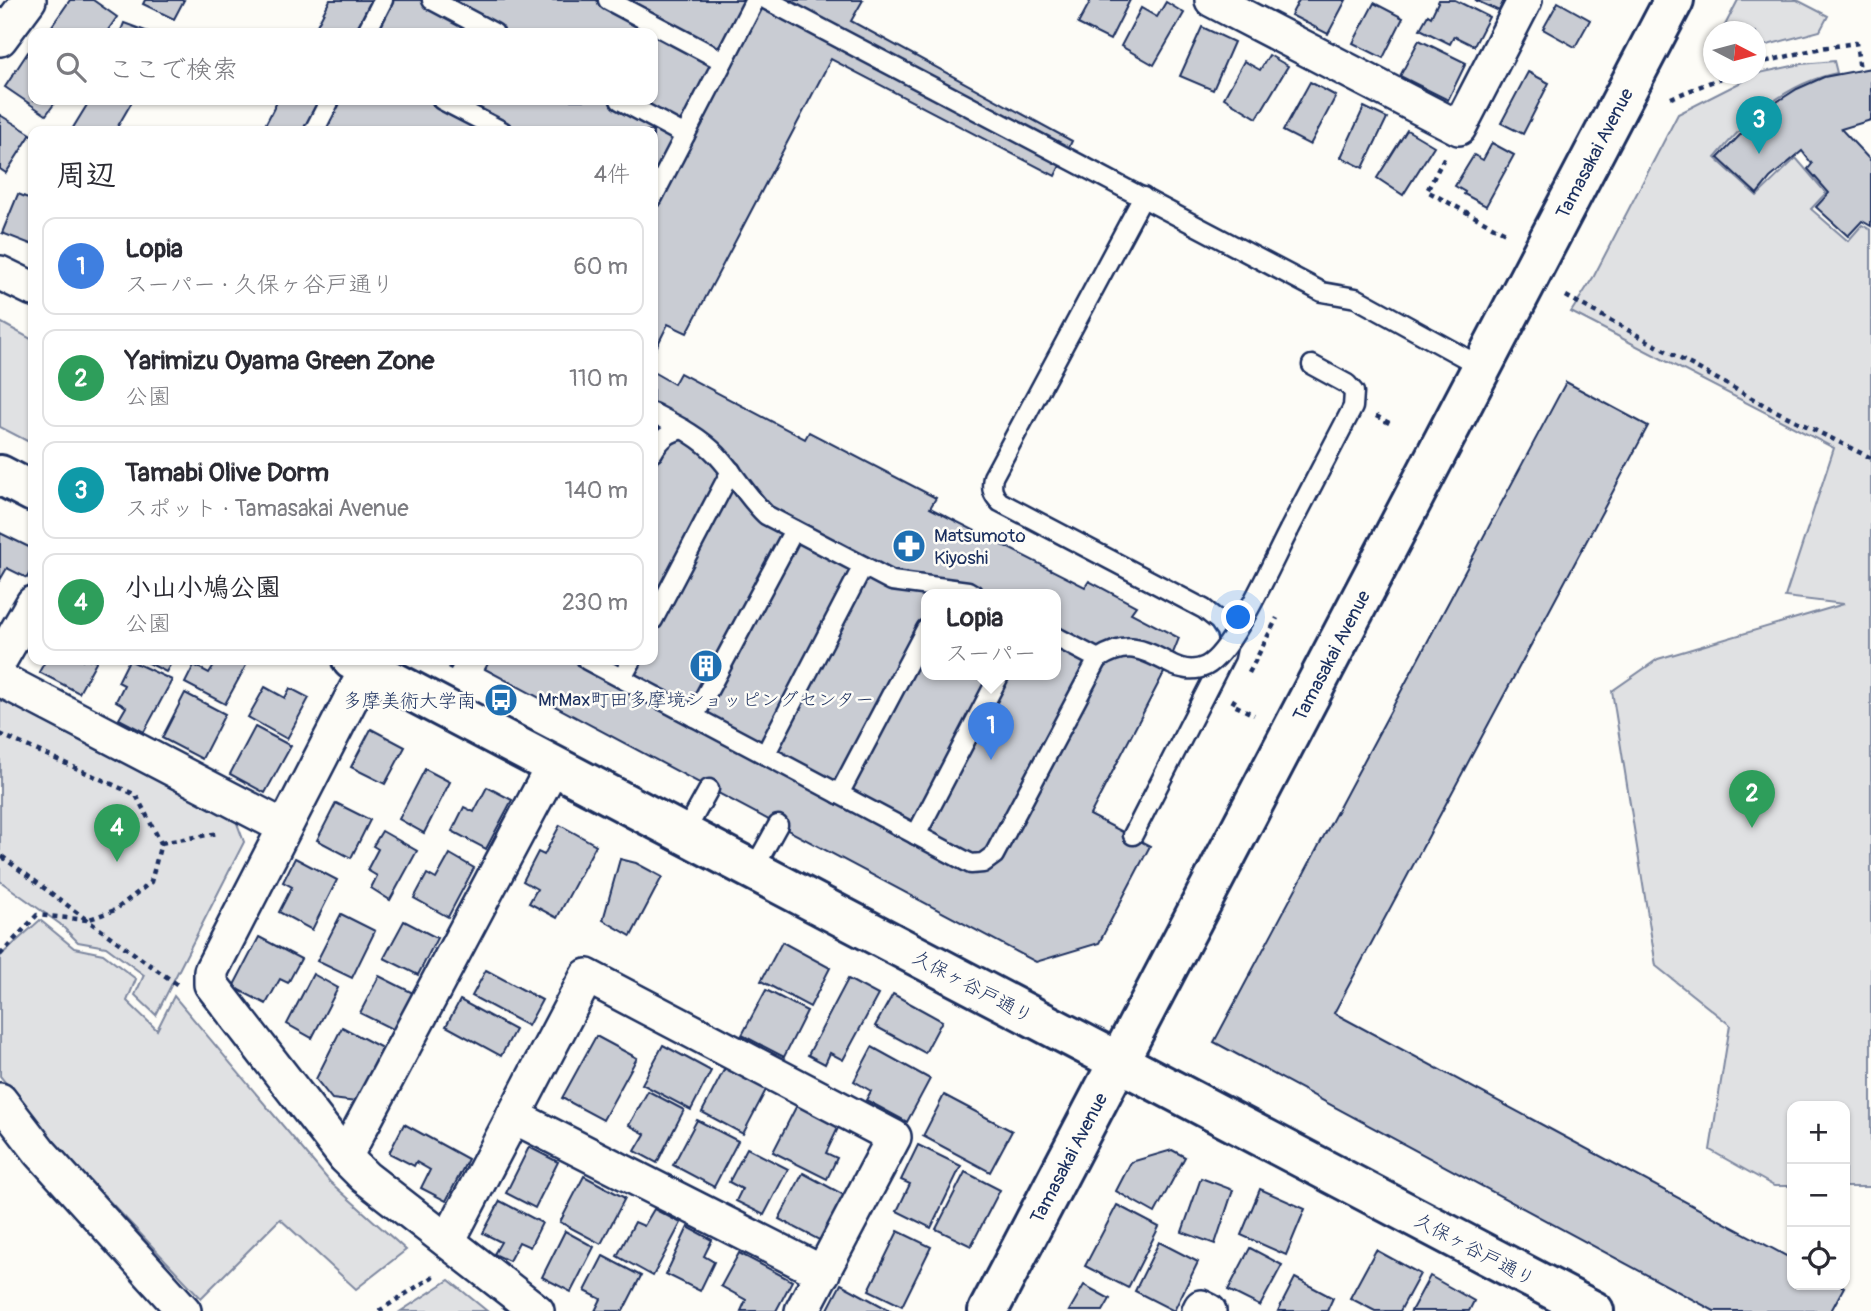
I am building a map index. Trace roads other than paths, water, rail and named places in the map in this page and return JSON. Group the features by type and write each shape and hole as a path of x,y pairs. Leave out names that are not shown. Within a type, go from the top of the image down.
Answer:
{"street":[{"path":"0,39 29,0"},
{"path":"1212,0 1459,128 1525,0"},
{"name":"Tamasakai Avenue","path":"988,1311 1480,366 1674,0"},
{"path":"0,273 28,287"},
{"path":"0,660 28,612"},
{"path":"362,665 211,971 211,984 345,1157 443,1252 537,1311"},
{"name":"久保ヶ谷戸通り","path":"369,665 554,766 1577,1307"},
{"path":"0,679 284,827"},
{"path":"345,1157 554,766"},
{"path":"443,1252 587,976 894,1136 803,1311"},
{"path":"0,1100 40,1152 184,1311"},
{"path":"513,1116 823,1272"},
{"path":"1199,1311 1201,1307 1209,1311"}],"lane":[{"path":"369,28 383,0"},
{"path":"432,0 485,28"},
{"path":"608,0 723,61"},
{"path":"658,187 755,0"},
{"path":"767,0 1322,292 1356,298 1480,366"},
{"path":"321,126 328,105"},
{"path":"452,105 492,126"},
{"path":"629,105 685,135"},
{"path":"1133,835 1225,655 1228,641 1226,631 1219,621 1188,599 1000,502 993,495 991,487 993,477 1143,197"},
{"path":"597,665 971,864 983,863 994,855 1098,659 1115,649 1135,649 1191,670 1206,666 1220,655 1232,638 1353,407 1354,393 1347,384 1312,365"},
{"path":"658,416 683,429 716,454 753,503 766,515 892,581 935,589"},
{"path":"658,445 673,431 683,429"},
{"path":"658,610 731,471"},
{"path":"694,716 794,530"},
{"path":"765,755 863,566"},
{"path":"839,793 921,638"},
{"path":"1061,640 1098,659"},
{"path":"622,678 629,665"},
{"path":"916,835 997,680"},
{"path":"684,834 709,789"},
{"path":"753,870 778,825"}],"place":[{"name":"Tamabi Olive Dorm","path":"1759,154"},
{"name":"Matsumoto Kiyoshi","path":"909,546"},
{"name":"MrMax町田多摩境ショッピングセンター","path":"706,666"},
{"name":"多摩美術大学南","path":"501,700"},
{"name":"Lopia","path":"991,760"},
{"name":"Yarimizu Oyama Green Zone","path":"1752,828"},
{"name":"小山小鳩公園","path":"117,862"}]}
